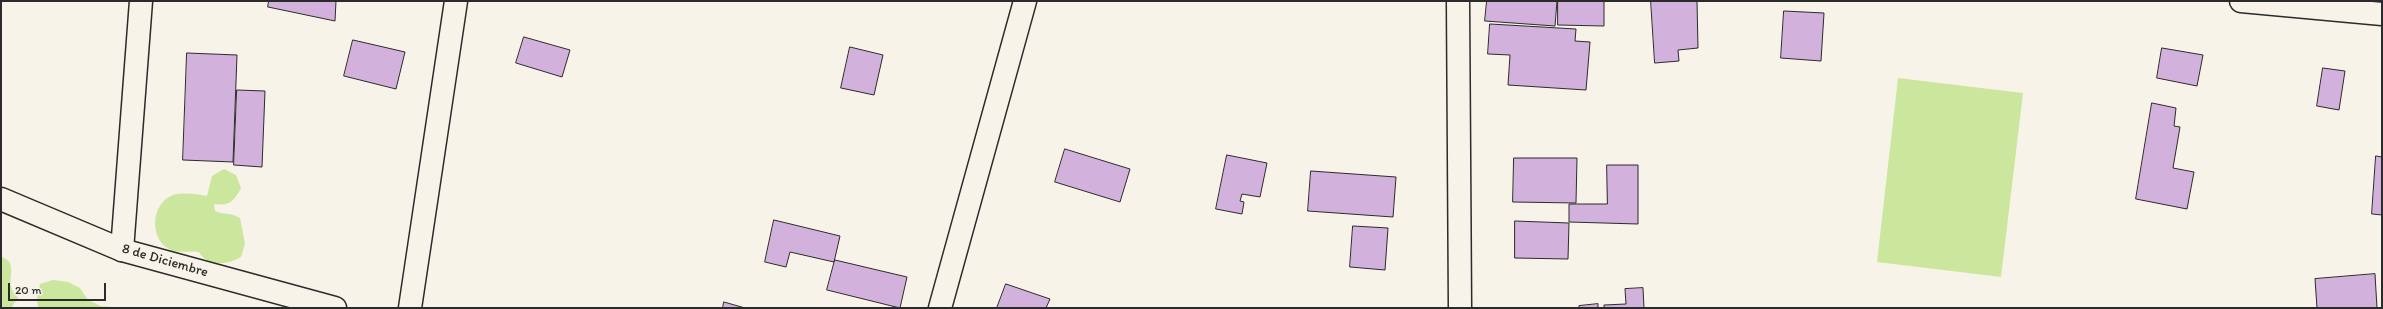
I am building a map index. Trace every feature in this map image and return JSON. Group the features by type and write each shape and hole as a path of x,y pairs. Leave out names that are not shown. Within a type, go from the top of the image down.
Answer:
{"street":[{"path":"122,250 141,1"},
{"path":"410,308 456,1"},
{"path":"940,308 1025,1"},
{"path":"1458,1 1460,308"},
{"path":"2241,1 2382,14"},
{"name":"8 de Diciembre","path":"1,199 122,250 335,308"}],"green space":[{"path":"1898,78 2023,93 2001,277 1877,262"},
{"path":"224,169 236,175 241,188 231,202 214,204 215,211 240,218 245,244 241,257 230,262 218,263 207,260 199,252 174,251 164,245 156,231 155,222 156,214 160,206 165,200 177,194 207,196 212,176"},
{"path":"1,257 6,259 11,265 11,287 18,298 11,308 1,308"},
{"path":"53,280 68,282 80,288 88,300 101,306 127,308 38,308 37,298 40,284"}],"building":[{"path":"269,1 336,1 335,21 268,7"},
{"path":"1487,1 1557,1 1555,26 1485,21"},
{"path":"1558,1 1604,1 1604,26 1558,25"},
{"path":"1651,1 1697,1 1698,48 1678,50 1679,61 1655,63"},
{"path":"1784,11 1824,13 1821,61 1781,58"},
{"path":"1490,24 1576,29 1575,41 1590,42 1586,90 1508,85 1510,55 1488,54"},
{"path":"524,37 570,50 562,77 516,63"},
{"path":"353,40 405,52 396,89 344,76"},
{"path":"850,47 883,55 874,95 841,88"},
{"path":"2162,48 2203,55 2197,86 2157,78"},
{"path":"187,53 237,55 233,162 183,160"},
{"path":"2323,68 2345,71 2339,110 2317,106"},
{"path":"237,90 265,91 262,167 234,165"},
{"path":"2152,103 2176,108 2174,126 2180,127 2173,168 2194,172 2187,209 2136,199"},
{"path":"1065,149 1130,169 1120,202 1055,182"},
{"path":"1227,155 1267,163 1260,197 1242,194 1240,201 1244,202 1242,214 1216,209"},
{"path":"2376,156 2382,157 2382,215 2372,214"},
{"path":"1514,158 1577,158 1576,203 1513,202"},
{"path":"1607,165 1638,165 1638,224 1569,222 1569,204 1607,204"},
{"path":"1311,171 1396,177 1393,217 1308,211"},
{"path":"774,220 840,236 834,262 790,252 786,267 765,262"},
{"path":"1515,221 1569,223 1568,259 1515,258"},
{"path":"1353,226 1388,228 1385,270 1350,267"},
{"path":"835,260 907,277 900,308 827,290"},
{"path":"2375,274 2377,308 2317,308 2315,279"},
{"path":"1006,284 1050,299 1046,308 997,308"},
{"path":"1643,288 1644,308 1604,308 1604,305 1626,304 1625,289"},
{"path":"724,302 745,308 723,308"},
{"path":"1598,304 1598,308 1579,308 1579,306"}]}
